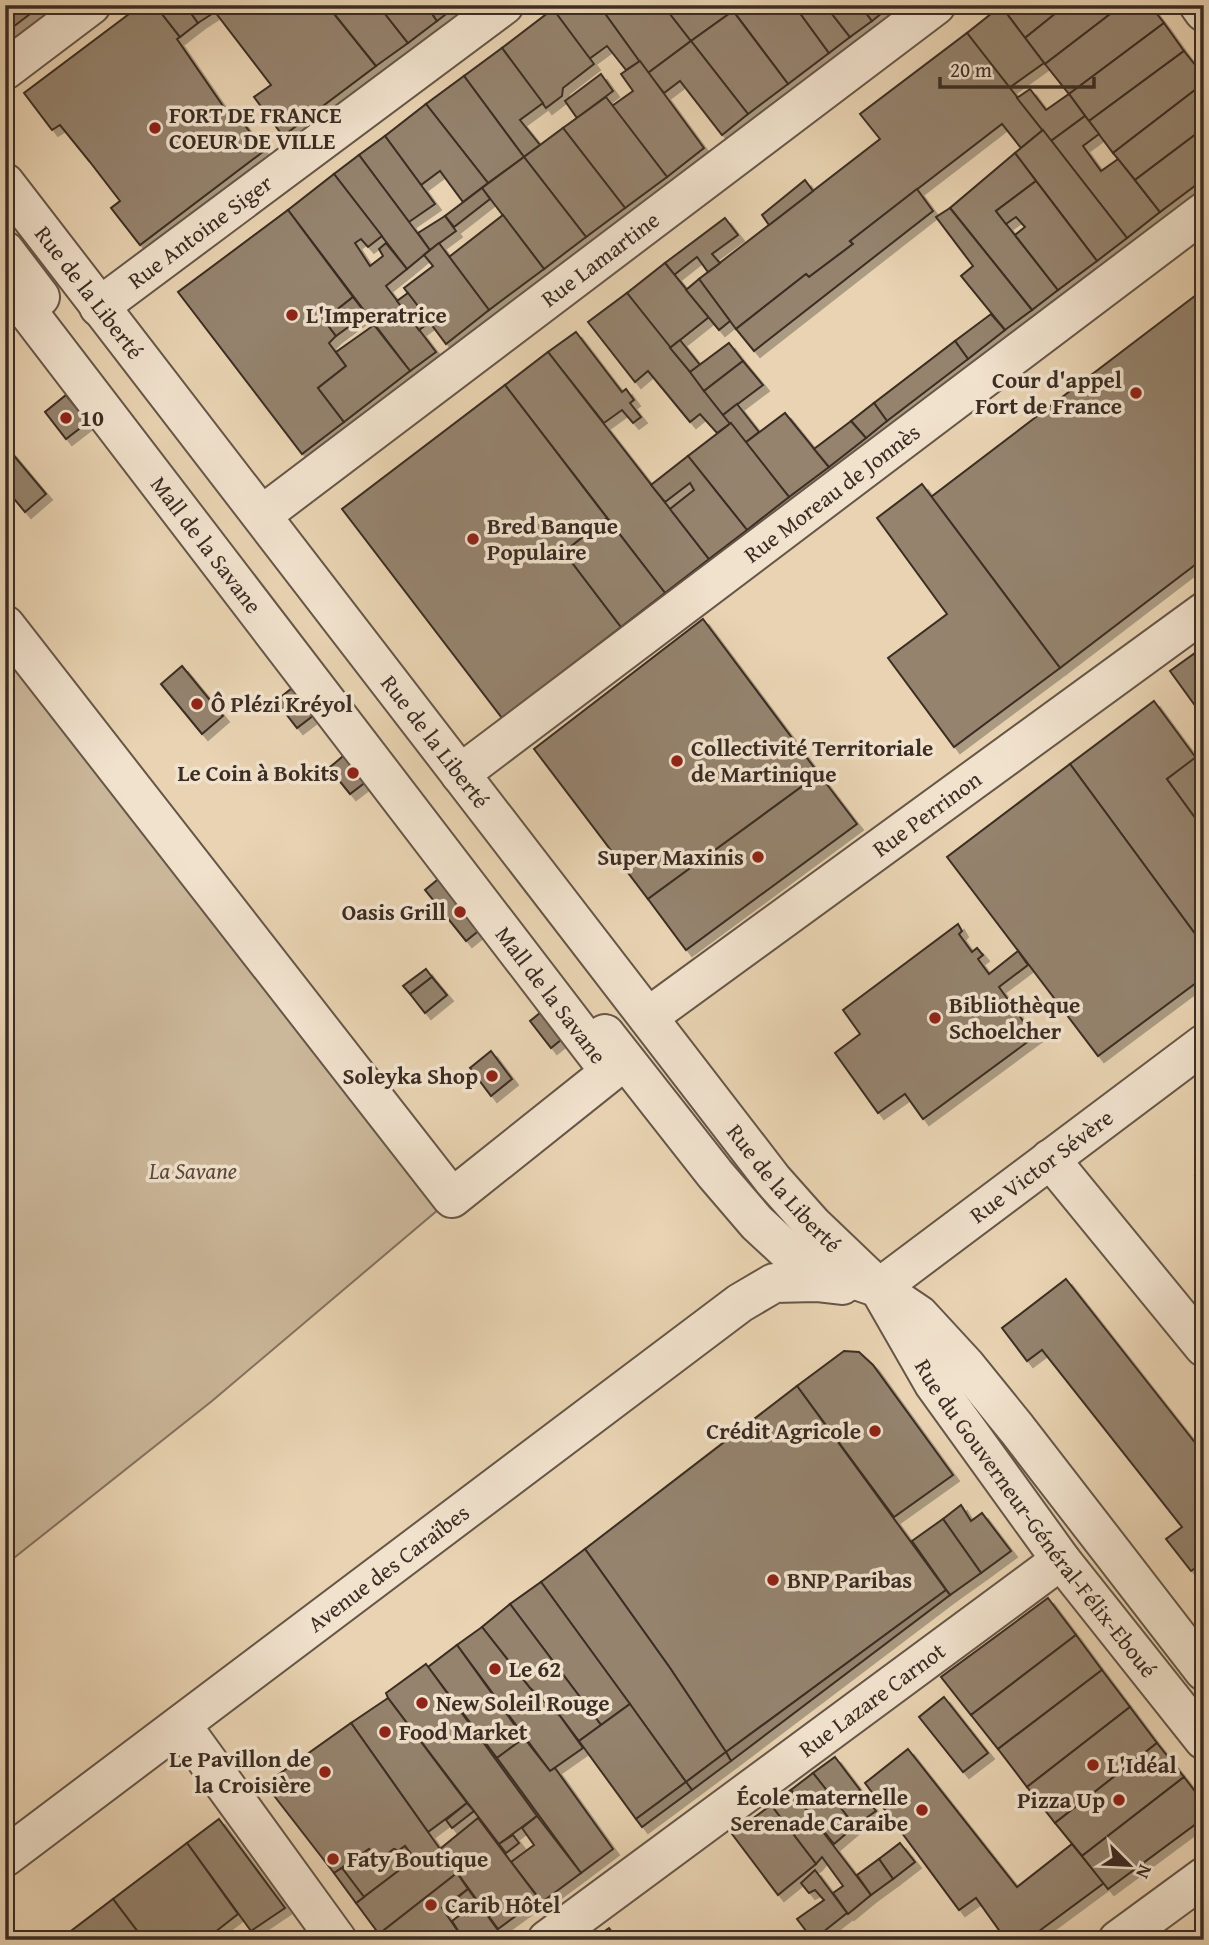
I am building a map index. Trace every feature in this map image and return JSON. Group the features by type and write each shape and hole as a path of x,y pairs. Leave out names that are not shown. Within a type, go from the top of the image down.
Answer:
{"street":[{"path":"5,70 91,5"},
{"name":"Rue Antoine Siger","path":"99,307 505,5"},
{"name":"Rue Lamartine","path":"262,515 936,5"},
{"path":"1199,5 1204,12"},
{"name":"Rue de la Liberté","path":"5,183 773,1180 878,1288"},
{"name":"Rue Moreau de Jonnès","path":"460,774 1204,212"},
{"path":"5,251 698,1153 757,1223 783,1268"},
{"name":"Mall de la Savane","path":"5,282 610,1072 452,1198 5,625"},
{"name":"Rue Perrinon","path":"648,1017 1204,612"},
{"name":"Rue Victor Sévère","path":"878,1288 1204,1044"},
{"path":"1050,1159 1204,1347"},
{"path":"783,1268 806,1215"},
{"name":"Avenue des Caraïbes","path":"5,1857 182,1726 783,1268 816,1282 878,1288"},
{"path":"878,1288 919,1315 966,1367 1204,1671"},
{"name":"Rue du Gouverneur-Général-Félix-Eboué","path":"878,1288 934,1384 1061,1560 1204,1740"},
{"name":"Rue Lazare Carnot","path":"547,1940 1061,1560"},
{"path":"182,1726 337,1940"},
{"path":"1118,1940 1204,1877"}],"green space":[{"name":"La Savane","path":"5,625 452,1198 212,1401 5,1565"}],"building":[{"path":"5,5 42,5 5,33"},
{"name":"FORT DE FRANCE COEUR DE VILLE","path":"141,5 155,5 180,37 177,39 232,119 238,116 264,151 140,245 111,208 120,201 60,125 52,130 24,93"},
{"path":"155,5 185,5 198,23 180,37"},
{"path":"185,5 327,5 376,66 283,136 254,97 271,85 215,12 198,23"},
{"path":"327,5 378,5 408,43 376,66"},
{"path":"378,5 426,5 437,21 408,43"},
{"path":"426,5 458,5 437,21"},
{"path":"558,5 599,5 640,61 626,70 607,46 589,59 553,9"},
{"path":"599,5 663,5 691,41 648,73"},
{"path":"663,5 729,5 733,11 691,41"},
{"path":"729,5 794,5 829,53 788,84"},
{"path":"794,5 825,5 850,37 829,53"},
{"path":"825,5 860,5 872,21 850,37"},
{"path":"860,5 892,5 872,21"},
{"path":"1066,5 1025,38 1001,6"},
{"path":"1066,5 1122,5 1045,64 1025,38"},
{"path":"1122,5 1150,5 1164,23 1069,94 1045,64"},
{"path":"1001,6 1044,63 1009,88 967,33"},
{"path":"553,9 594,64 563,88 562,96 546,108 502,48"},
{"path":"733,11 788,84 748,114 691,41"},
{"path":"1164,23 1184,51 1089,121 1069,94"},
{"path":"967,33 1043,130 1021,148 1002,124 850,241 853,244 809,277 806,274 736,329 699,279 880,139 860,114"},
{"path":"691,41 748,114 722,135 680,81 664,93 648,73"},
{"path":"502,48 543,103 520,120 540,145 524,157 464,76"},
{"path":"1184,51 1204,76 1204,83 1113,153 1089,121"},
{"path":"640,61 704,148 667,177 612,106 633,91 621,74"},
{"path":"601,74 613,91 577,118 565,101"},
{"path":"464,76 524,157 488,183 426,104"},
{"path":"1204,83 1204,128 1135,180 1113,153"},
{"path":"1030,89 1046,110 1069,94 1085,116 1051,141 1017,98"},
{"path":"606,97 667,177 625,208 563,128"},
{"path":"426,104 488,183 463,202 440,171 421,185 385,136"},
{"path":"1085,116 1099,134 1083,146 1101,171 1118,159 1160,212 1127,238 1051,141"},
{"path":"563,128 625,208 586,237 524,157"},
{"path":"1204,128 1204,179 1160,212 1135,180"},
{"path":"1043,130 1127,238 1097,261 1015,153"},
{"path":"385,136 435,204 409,222 359,155"},
{"path":"1015,153 1036,181 996,211 1058,290 1032,310 950,208"},
{"path":"359,155 430,250 407,269 334,174"},
{"path":"524,157 586,237 544,269 482,188"},
{"path":"334,174 382,236 368,247 361,239 355,243 370,266 383,256 379,249 386,243 407,269 386,286 436,352 410,371 288,210"},
{"path":"805,180 813,191 769,225 762,215"},
{"path":"1036,181 1097,261 1058,290 1015,235 1025,227 1016,217 1006,224 996,211"},
{"path":"482,188 490,199 454,227 445,216"},
{"path":"917,189 933,211 754,351 736,329 806,274 809,277 853,244 850,241"},
{"path":"950,208 1032,310 1005,330 961,276 973,266 936,217"},
{"name":"L'Imperatrice","path":"288,210 353,297 324,320 336,336 329,343 346,366 318,388 344,422 302,454 178,292"},
{"path":"503,215 544,269 489,310 449,257"},
{"path":"445,216 456,231 430,250 418,233"},
{"path":"725,218 738,235 712,254 720,263 708,272 697,257 674,275 665,263"},
{"path":"439,243 489,310 446,344 404,288 433,266 424,255"},
{"path":"665,263 709,317 670,348 627,293"},
{"path":"699,279 730,321 719,330 686,290"},
{"name":"Cour d'appel Fort de France","path":"1204,289 1204,558 1060,668 931,497"},
{"path":"408,293 430,322 419,330 397,301"},
{"path":"627,293 731,423 717,433 700,414 690,422 648,371 635,382 588,322"},
{"path":"353,297 366,314 336,336 324,320"},
{"path":"991,314 1005,330 968,359 955,341"},
{"path":"374,325 410,371 344,422 318,388 346,366 336,352"},
{"path":"576,332 622,392 626,389 634,400 630,403 641,417 633,423 622,410 604,423 548,352"},
{"path":"680,340 700,365 690,372 670,348"},
{"path":"955,341 968,359 887,421 874,403"},
{"path":"729,343 743,361 704,391 690,372"},
{"path":"548,352 709,559 665,593 505,385"},
{"path":"743,361 763,385 723,415 704,391"},
{"name":"Bred Banque Populaire","path":"505,385 607,518 564,552 621,627 502,718 342,509"},
{"path":"66,395 88,422 66,439 45,412"},
{"path":"874,403 887,421 866,438 851,421"},
{"path":"737,404 759,432 745,443 723,415"},
{"path":"785,413 829,467 789,497 745,443"},
{"path":"851,421 866,438 829,467 814,449"},
{"path":"731,423 789,497 747,530 688,456"},
{"path":"5,445 46,494 25,512 5,488"},
{"path":"688,456 747,530 709,559 670,509 694,490 690,483 665,502 651,485"},
{"path":"922,484 1060,668 954,747 888,658 947,614 877,518"},
{"path":"607,518 665,593 621,627 564,552"},
{"name":"Collectivité Territoriale de Martinique","path":"703,619 819,774 648,899 534,749"},
{"path":"1195,653 1204,666 1204,718 1170,671"},
{"path":"182,666 223,716 202,734 161,684"},
{"path":"297,684 318,712 297,728 276,701"},
{"path":"1154,701 1196,758 1167,779 1204,830 1204,946 1070,764"},
{"path":"349,751 371,778 350,794 329,768"},
{"path":"1200,754 1204,758 1204,830 1167,779"},
{"path":"1070,764 1204,946 1204,977 1098,1056 947,857"},
{"name":"Super Maxinis","path":"819,774 857,824 686,950 648,899"},
{"path":"447,872 487,924 466,941 425,890"},
{"name":"Bibliothèque Schoelcher","path":"958,924 962,931 959,934 972,952 977,948 983,955 978,959 989,974 1018,951 1028,965 999,987 1009,1001 1014,998 1021,1007 1016,1011 1028,1028 1031,1025 1037,1035 923,1119 905,1094 878,1113 835,1053 860,1034 843,1010"},
{"path":"426,969 432,977 410,994 403,986"},
{"path":"432,977 447,995 425,1013 410,994"},
{"path":"551,1004 572,1031 551,1048 530,1021"},
{"path":"491,1051 512,1079 491,1096 470,1068"},
{"path":"1204,1169 1204,1188 1195,1176"},
{"path":"1066,1279 1204,1454 1204,1562 1191,1571 1166,1539 1182,1527 1042,1350 1027,1361 1002,1328"},
{"name":"Crédit Agricole","path":"844,1351 859,1352 873,1365 953,1475 894,1517 797,1386"},
{"name":"BNP Paribas","path":"797,1386 946,1590 726,1752 585,1549"},
{"path":"961,1505 971,1521 982,1513 1011,1551 981,1573 943,1519"},
{"path":"943,1519 981,1573 950,1595 912,1541"},
{"path":"585,1549 726,1752 686,1782 541,1582"},
{"path":"541,1582 630,1704 601,1725 510,1604"},
{"path":"946,1590 950,1595 731,1761 726,1752"},
{"path":"1048,1598 1076,1635 971,1715 941,1677"},
{"path":"510,1604 601,1725 579,1741 560,1716 530,1688 482,1627"},
{"path":"482,1627 530,1688 560,1716 583,1748 550,1771 457,1645"},
{"path":"1076,1635 1102,1670 998,1749 971,1715"},
{"path":"457,1645 524,1738 497,1758 428,1667"},
{"path":"426,1664 537,1816 499,1844 388,1698 386,1693"},
{"path":"1102,1670 1130,1707 1027,1787 998,1749"},
{"path":"944,1697 988,1753 963,1772 919,1717"},
{"path":"388,1698 467,1803 428,1832 351,1723"},
{"path":"630,1704 686,1782 636,1819 579,1741"},
{"name":"L'Idéal","path":"1130,1707 1157,1743 1055,1823 1027,1787"},
{"path":"351,1723 440,1849 421,1866 405,1846 398,1851 394,1849 378,1861 369,1849 334,1873 265,1784"},
{"path":"524,1738 550,1771 555,1768 613,1849 581,1873 497,1758"},
{"name":"Pizza Up","path":"1157,1743 1184,1777 1082,1856 1055,1823"},
{"path":"908,1749 1017,1887 1072,1844 1104,1883 1027,1940 1006,1940 976,1898 959,1910 865,1783"},
{"path":"726,1752 731,1761 692,1790 686,1782"},
{"path":"835,1757 876,1811 855,1826 813,1773"},
{"path":"813,1773 855,1826 834,1844 791,1790"},
{"path":"1184,1777 1204,1803 1204,1818 1108,1889 1082,1856"},
{"path":"686,1782 692,1790 642,1827 636,1819"},
{"path":"791,1790 871,1895 848,1914 833,1893 843,1886 822,1857 816,1864 771,1805"},
{"path":"467,1803 474,1811 452,1828 446,1820"},
{"path":"771,1805 816,1864 778,1895 732,1834"},
{"path":"537,1816 581,1873 542,1902 511,1862 534,1845 522,1828"},
{"path":"478,1818 539,1899 498,1929 440,1849"},
{"path":"219,1819 285,1908 251,1931 187,1843"},
{"path":"513,1835 519,1843 506,1853 499,1844"},
{"path":"187,1843 238,1914 205,1940 144,1940 113,1899"},
{"path":"900,1843 915,1862 893,1879 879,1859"},
{"path":"405,1846 414,1859 364,1897 342,1868 369,1849 378,1861 394,1849 398,1851"},
{"path":"440,1849 457,1873 379,1934 356,1903 414,1859 421,1866"},
{"path":"879,1859 893,1879 871,1895 857,1875"},
{"path":"342,1868 364,1897 356,1903 334,1873"},
{"path":"815,1870 847,1913 813,1940 797,1919 824,1900 815,1890 809,1893 801,1883"},
{"name":"Carib Hôtel","path":"457,1873 468,1889 442,1908 464,1940 384,1940 379,1934"},
{"path":"468,1889 500,1933 491,1940 464,1940 452,1921 460,1915 451,1903"},
{"path":"113,1899 144,1940 59,1940"},
{"path":"609,1928 618,1940 593,1940 596,1937"}],"place":[{"name":"FORT DE FRANCE COEUR DE VILLE","path":"155,128"},
{"name":"L'Imperatrice","path":"292,315"},
{"name":"Cour d'appel Fort de France","path":"1136,393"},
{"name":"10","path":"66,418"},
{"name":"Bred Banque Populaire","path":"473,539"},
{"name":"Ô Plézi Kréyol","path":"197,704"},
{"name":"Collectivité Territoriale de Martinique","path":"677,761"},
{"name":"Le Coin à Bokits","path":"353,773"},
{"name":"Super Maxinis","path":"758,857"},
{"name":"Oasis Grill","path":"460,912"},
{"name":"Bibliothèque Schoelcher","path":"935,1018"},
{"name":"Soleyka Shop","path":"492,1076"},
{"name":"Crédit Agricole","path":"875,1431"},
{"name":"BNP Paribas","path":"773,1580"},
{"name":"Le 62","path":"495,1669"},
{"name":"New Soleil Rouge","path":"422,1703"},
{"name":"Food Market","path":"385,1732"},
{"name":"L'Idéal","path":"1093,1765"},
{"name":"Le Pavillon de la Croisière","path":"325,1772"},
{"name":"Pizza Up","path":"1119,1800"},
{"name":"École maternelle Serenade Caraibe","path":"922,1810"},
{"name":"Faty Boutique","path":"333,1859"},
{"name":"Carib Hôtel","path":"431,1905"}]}
